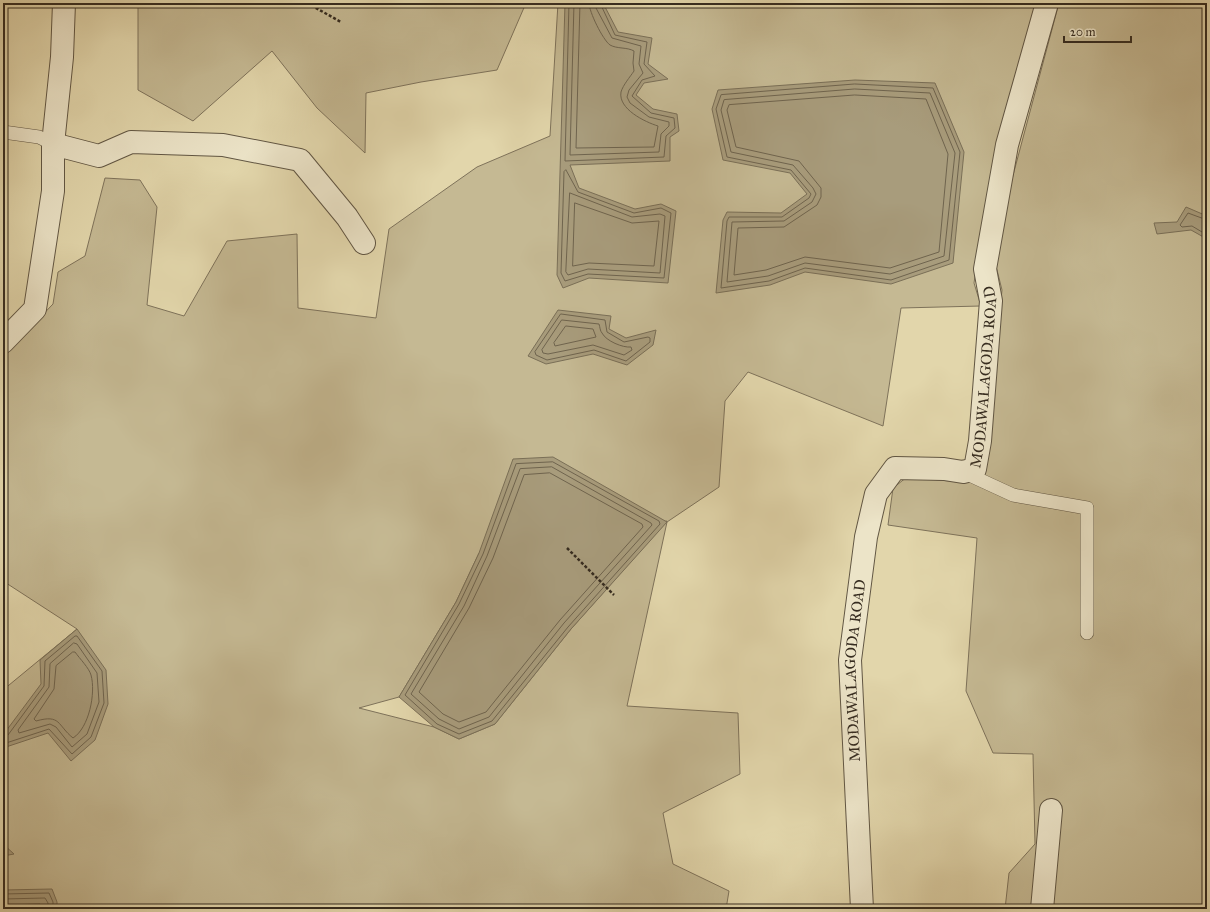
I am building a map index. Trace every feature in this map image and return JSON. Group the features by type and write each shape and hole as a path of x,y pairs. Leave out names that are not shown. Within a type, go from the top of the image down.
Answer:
{"street":[{"path":"3,342 35,309 53,190 53,144 62,57 64,3"},
{"name":"MODAWALAGODA ROAD","path":"862,909 850,660 866,537 876,494 895,468 944,468 963,472 976,469 980,441 991,301 985,269 1006,145 1048,3"},
{"path":"53,144 99,156 131,142 223,145 300,160 347,217 364,243"},
{"path":"1042,909 1051,810"}],"lane":[{"path":"3,132 39,137 53,144"},
{"path":"963,472 1013,495 1087,508 1087,632"}],"path":[{"path":"307,3 341,22"},
{"path":"567,548 614,595"}],"shaded area":[{"path":"138,3 526,3 497,70 421,82 366,93 365,153 317,108 272,51 193,121 138,90"},
{"path":"558,3 1037,3 984,215 974,283 981,306 901,308 883,426 748,372 725,401 719,487 667,522 627,706 738,713 740,774 663,813 673,864 729,891 726,909 3,909 3,690 77,629 3,581 3,356 53,304 58,272 85,256 105,178 140,180 157,207 147,305 184,316 227,241 297,234 298,308 376,318 389,229 477,167 550,136","holes":["667,521 571,629 495,724 459,739 434,727 359,708 399,697 456,602 479,553"]},
{"path":"1059,3 1207,3 1207,909 1005,909 1009,873 1035,844 1033,754 993,753 966,691 977,538 888,525 893,488 907,477 950,481 983,472 1002,290 995,262 1004,209"}],"water":[{"path":"565,3 603,3 618,32 652,38 648,64 668,79 644,83 636,95 653,109 677,114 679,131 670,137 670,161 570,165 579,188 635,209 661,204 676,211 668,283 589,278 563,288 557,275"},
{"path":"855,80 935,83 964,152 953,263 891,284 805,272 770,285 716,293 723,220 727,212 781,213 807,194 790,173 723,160 712,109 718,90"},
{"path":"1186,207 1207,216 1207,239 1191,230 1157,234 1154,223 1177,222"},
{"path":"558,310 611,316 609,329 626,338 656,330 653,345 627,365 593,354 546,364 528,356"},
{"path":"553,457 667,522 571,629 495,724 459,739 434,727 399,697 456,602 479,553 513,459"},
{"path":"77,629 106,670 108,704 95,740 71,761 48,733 3,748 3,735 41,684 40,660"},
{"path":"3,844 14,854 3,856"},
{"path":"52,889 57,902 57,909 3,909 3,890"}]}
